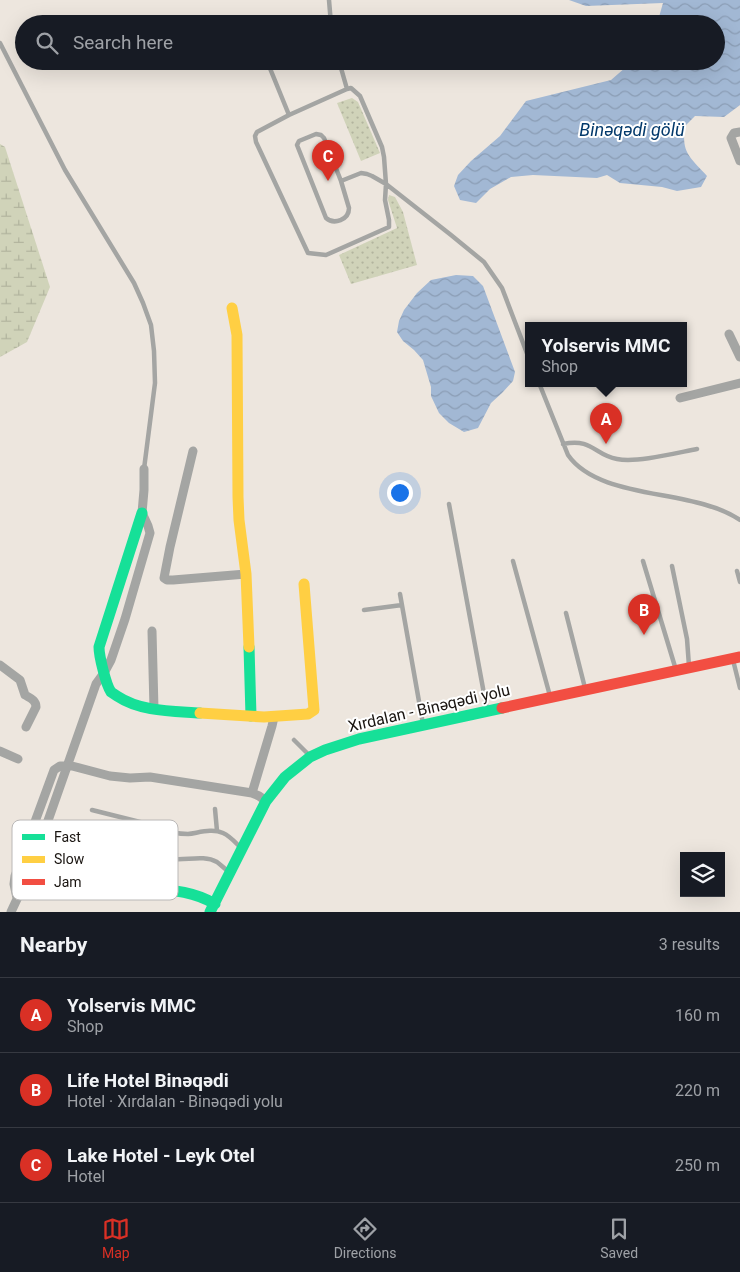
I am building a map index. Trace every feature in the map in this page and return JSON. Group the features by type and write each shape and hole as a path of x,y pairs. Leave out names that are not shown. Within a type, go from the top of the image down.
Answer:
{"street":[{"path":"740,132 734,134 731,138 740,160"},
{"path":"232,308 237,335 239,520 246,574 251,716"},
{"path":"729,334 740,357"},
{"path":"680,398 740,383"},
{"path":"193,451 164,578 173,580 246,574"},
{"path":"144,469 142,513 99,647 99,655 111,692 123,700 154,709 274,717 308,714 314,710 314,704 304,584"},
{"path":"48,820 96,684 111,660 125,619 150,533 142,513"},
{"path":"152,631 154,709"},
{"name":"Xırdalan - Binəqədi yolu","path":"212,908 266,801 285,776 325,750 350,742 423,725 736,657"},
{"path":"0,666 20,680 25,695 36,703 36,707 26,727"},
{"path":"252,793 274,717"},
{"path":"0,752 18,759"},
{"path":"67,766 78,767 110,776 150,777 252,793 266,801"},
{"path":"178,891 206,898 212,908"},
{"path":"11,912 16,900"}],"lane":[{"path":"329,0 330,15"},
{"path":"0,43 65,170 134,283 151,325 154,351 154,383 144,469"},
{"path":"271,70 289,115"},
{"path":"342,70 347,89"},
{"path":"351,88 360,96 382,147 388,226 326,256 308,253 256,142 255,136 257,132 289,115 347,89 351,88"},
{"path":"316,134 324,138 341,181 349,213 346,217 334,222 326,218 298,151 296,145 299,141 316,134"},
{"path":"341,181 361,173 367,174 386,184 484,262 502,288 525,348"},
{"path":"541,387 568,455 579,468 598,478 638,490 701,503 720,509 740,520"},
{"path":"563,444 580,442 610,457 626,460 697,449"},
{"path":"449,504 487,712"},
{"path":"513,561 550,697"},
{"path":"644,561 676,671"},
{"path":"672,566 687,639 690,668"},
{"path":"737,571 740,582"},
{"path":"400,594 423,725"},
{"path":"364,610 402,605"},
{"path":"566,613 586,690"},
{"path":"736,657 740,688"},
{"path":"294,740 310,758"},
{"path":"215,809 216,831"},
{"path":"92,810 132,820"},
{"path":"178,833 222,832 242,849"},
{"path":"178,859 204,859 216,862 230,873"}],"green space":[{"path":"352,98 358,102 380,153 361,161 337,103"},
{"path":"0,144 5,147 50,287 27,342 0,357"},
{"path":"389,195 395,197 403,212 417,265 351,284 339,255 397,228 388,200"}],"water":[{"name":"Binəqədi gölü","path":"569,0 740,0 740,105 724,117 695,116 685,126 684,143 688,154 707,176 701,187 677,191 662,187 620,183 607,175 597,178 533,175 511,177 490,189 476,203 460,200 454,186 458,175 500,136 526,101 611,80 623,70 725,70 725,15 660,15 663,3 586,6"},
{"path":"456,275 473,276 483,286 515,372 513,381 491,403 478,428 464,432 449,423 439,413 431,396 431,387 423,360 403,341 397,332 404,310 417,293 431,280"}],"traffic: fast":[{"path":"142,513 99,647 105,677 111,692 136,705 157,710 200,713"},
{"path":"249,647 251,716"},
{"path":"210,912 266,801 285,777 310,757 359,739 502,708"},
{"path":"178,892 196,895 215,904"}],"traffic: slow":[{"path":"232,308 237,335 238,497 246,574 249,647"},
{"path":"200,713 264,717 308,714 314,710 304,584"}],"traffic: jam":[{"path":"502,708 740,657"}],"place":[{"name":"Lake Hotel - Leyk Otel","path":"328,181"},
{"name":"Yolservis MMC","path":"606,444"},
{"name":"Life Hotel Binəqədi","path":"644,635"}]}
